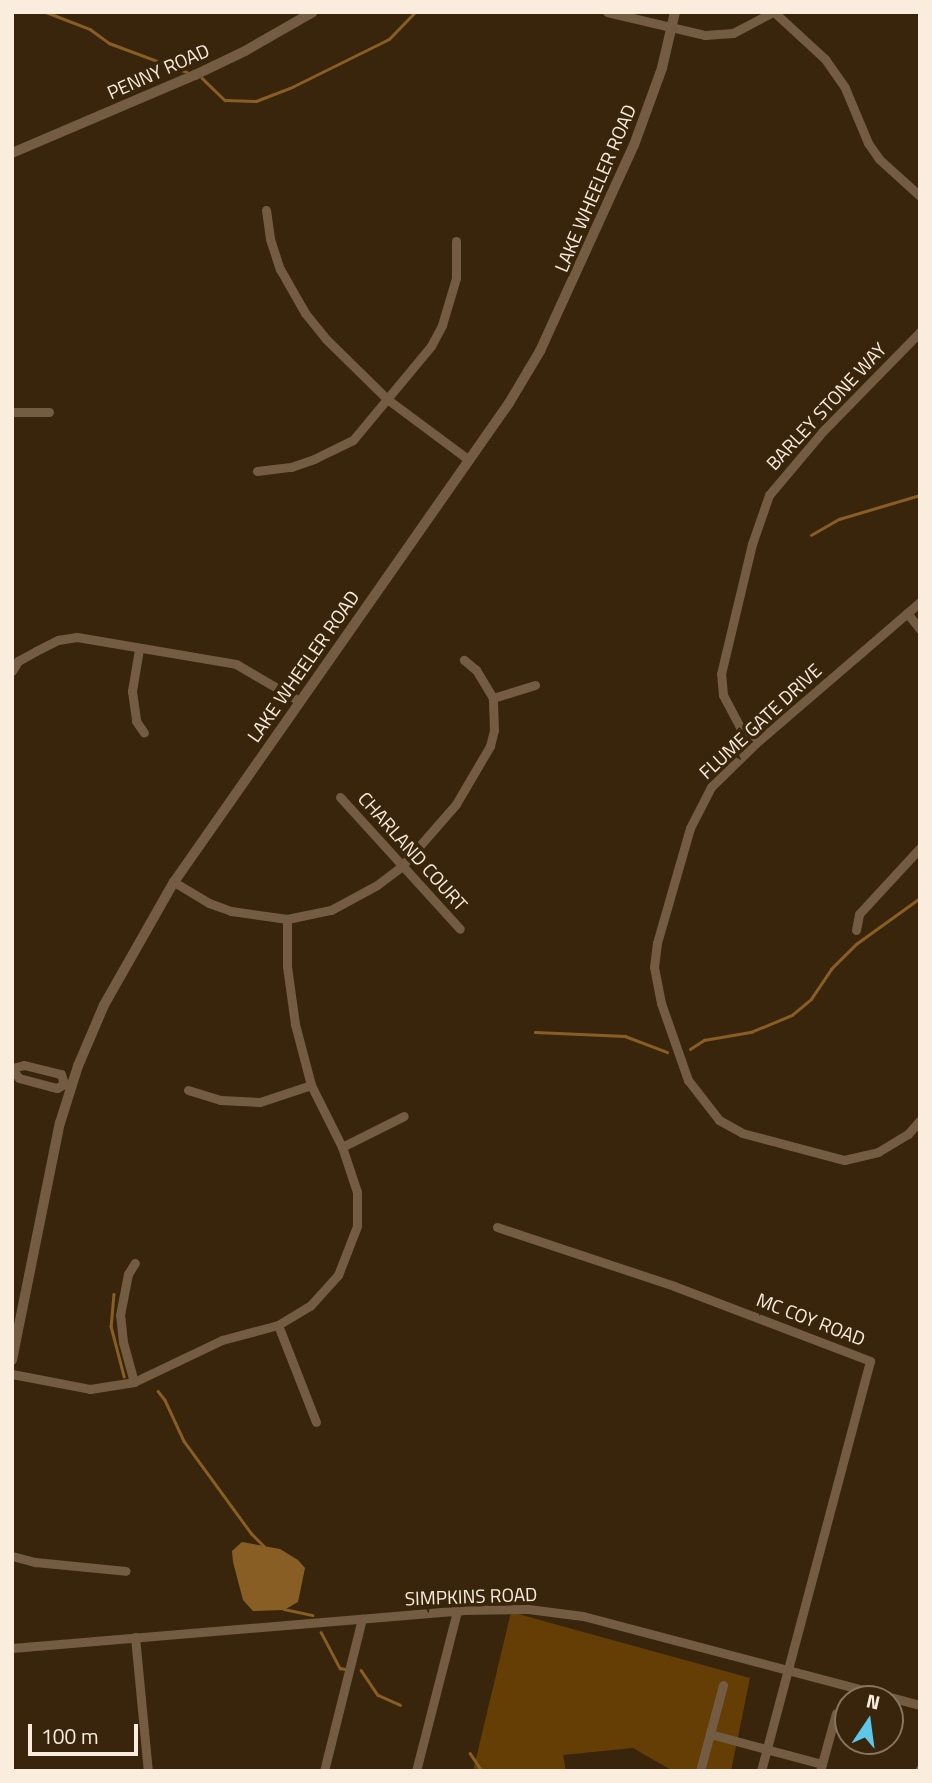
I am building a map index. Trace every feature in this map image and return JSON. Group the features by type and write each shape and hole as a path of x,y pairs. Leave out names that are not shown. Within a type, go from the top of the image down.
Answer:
{"street":[{"name":"PENNY ROAD","path":"12,153 195,75 254,46 313,12"},
{"path":"607,12 671,30 705,35 733,33 774,12 825,58 845,88 868,143 879,159 920,196"},
{"name":"LAKE WHEELER ROAD","path":"12,1360 68,1085 104,1005 174,882 469,460 540,351 619,182 649,107 675,12"},
{"path":"266,210 270,239 280,269 300,304 346,360 387,399 469,460"},
{"path":"257,471 291,467 314,460 353,440 431,346 443,325 456,278 456,241"},
{"name":"BARLEY STONE WAY","path":"756,743 740,727 723,695 721,674 752,544 769,495 822,432 920,332"},
{"path":"12,412 49,412"},
{"name":"FLUME GATE DRIVE","path":"919,1123 908,1134 878,1152 844,1160 742,1133 719,1120 688,1080 661,1003 654,967 657,943 690,828 711,787 756,743 920,602"},
{"path":"907,613 920,629"},
{"path":"12,671 15,658 58,640 77,637 236,664 299,701"},
{"path":"139,649 132,691 136,721 144,733"},
{"path":"174,882 209,903 231,911 255,917 287,919 322,913 350,902 402,866 456,804 484,762 494,730 493,698 476,670 464,660"},
{"path":"493,698 535,685"},
{"name":"CHARLAND COURT","path":"340,797 460,929"},
{"path":"856,930 859,914 920,848"},
{"path":"12,1374 90,1389 134,1382 222,1340 278,1325 321,1296 338,1275 357,1226 357,1192 342,1147 311,1085 290,1001 287,919"},
{"path":"24,1065 61,1074 68,1085 57,1088 19,1078 12,1068 24,1065"},
{"path":"188,1090 220,1100 260,1102 311,1085"},
{"path":"342,1147 404,1116"},
{"name":"MC COY ROAD","path":"496,1227 674,1286 870,1361 785,1671"},
{"path":"134,1382 122,1342 120,1315 128,1275 135,1262"},
{"path":"278,1325 316,1422"},
{"path":"12,1556 35,1562 126,1571"},
{"name":"SIMPKINS ROAD","path":"12,1648 457,1611 528,1609 583,1616 920,1705"},
{"path":"416,1771 457,1611"},
{"path":"324,1771 362,1619"},
{"path":"135,1637 148,1771"},
{"path":"761,1771 785,1671"},
{"path":"700,1771 723,1685"},
{"path":"710,1734 821,1767 834,1720"}],"shaded area":[{"path":"242,1542 280,1549 298,1560 305,1568 298,1602 284,1610 253,1611 243,1600 233,1562 232,1551"},
{"path":"511,1612 750,1678 731,1771 673,1771 633,1748 563,1755 566,1771 473,1771"}],"waterway":[{"path":"46,12 90,29 109,43 187,72"},
{"path":"202,78 225,100 256,101 290,88 389,39 415,12"},
{"path":"811,535 839,519 920,495"},
{"path":"690,1049 704,1040 751,1032 792,1015 811,999 831,969 856,944 920,898"},
{"path":"535,1032 625,1036 667,1052"},
{"path":"114,1294 111,1326 124,1376"},
{"path":"158,1391 184,1441 251,1533 264,1546"},
{"path":"284,1609 312,1615"},
{"path":"321,1632 340,1668 345,1669"},
{"path":"361,1670 378,1695 400,1705"},
{"path":"470,1753 482,1771"}]}
